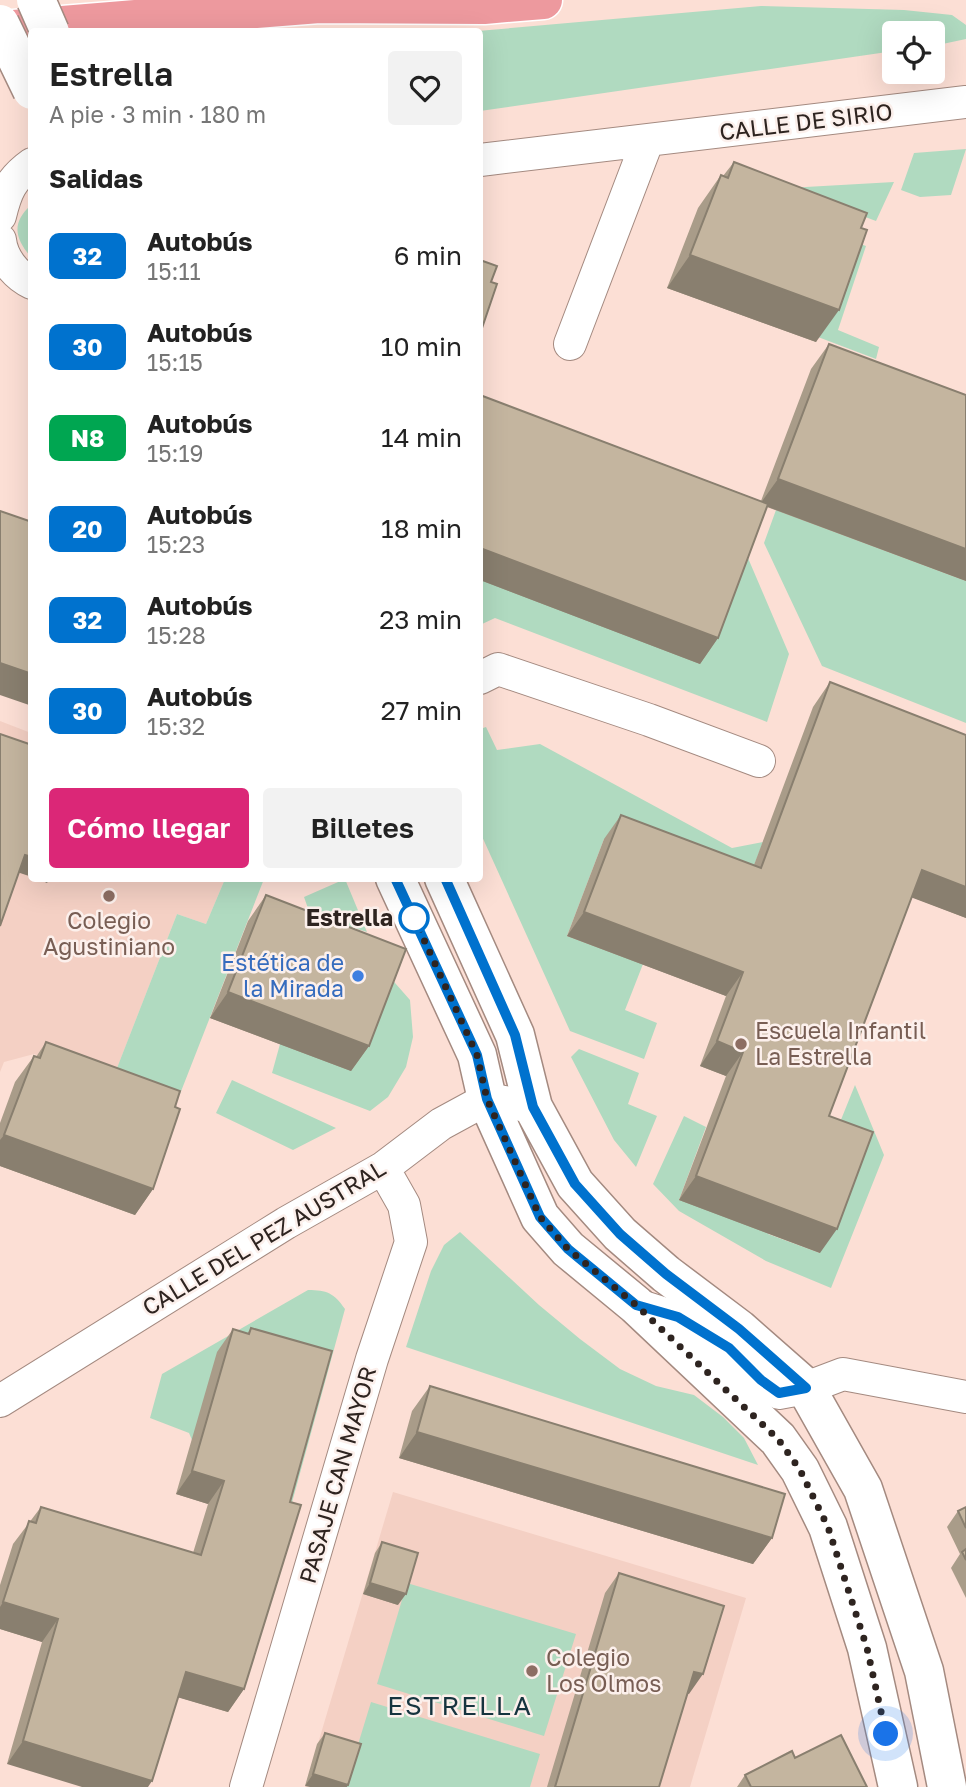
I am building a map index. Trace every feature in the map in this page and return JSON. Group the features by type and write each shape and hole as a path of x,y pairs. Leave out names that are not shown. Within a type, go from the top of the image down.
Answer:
{"highway":[{"path":"0,30 328,2 484,5 542,0"}],"main road":[{"path":"36,0 48,28"},
{"path":"0,24 28,82"},
{"path":"397,882 477,1055 487,1099 540,1217 568,1249 636,1305 778,1439 800,1470 828,1527 867,1648 898,1787"},
{"path":"446,882 515,1035 533,1107 575,1184 620,1234 666,1274 739,1329 806,1388 863,1489 924,1671 947,1787"}],"street":[{"name":"CALLE DE SIRIO","path":"483,160 966,102"},
{"path":"570,344 647,142"},
{"path":"0,216 4,198 16,174"},
{"path":"0,240 2,252 17,278"},
{"path":"483,676 498,669 759,761"},
{"path":"487,1099 533,1107"},
{"name":"CALLE DEL PEZ AUSTRAL","path":"0,1401 275,1230 383,1168 441,1124 487,1099"},
{"name":"PASAJE CAN MAYOR","path":"246,1787 372,1359 411,1242 404,1205 383,1168"},
{"path":"636,1305 678,1317 729,1348 761,1380 779,1393 806,1388 843,1374 966,1397"}],"shaded area":[{"name":"Colegio Agustiniano","path":"0,721 28,732 28,882 224,882 206,924 177,914 112,1081 34,1054 4,1062 0,1072"},
{"name":"Colegio Los Olmos","path":"393,1492 746,1598 690,1787 305,1787"}],"green space":[{"path":"761,6 904,10 952,15 966,25 966,39 945,43 945,21 882,21 882,53 483,111 483,31"},
{"path":"966,149 951,195 920,197 901,190 914,153"},
{"path":"894,182 876,221 788,188"},
{"path":"28,208 28,253 21,244 18,231 20,218"},
{"path":"846,239 866,246 838,330 879,347 876,359 818,337"},
{"path":"776,510 966,581 966,723 822,666 764,543"},
{"path":"745,551 789,654 767,722 495,618 483,624 483,580"},
{"path":"486,727 497,750 540,744 732,848 763,842 744,892 604,839 567,936 643,964 625,1010 657,1023 644,1059 570,1031 483,839 483,728"},
{"path":"224,882 263,882 180,1094 117,1068 177,914 206,924"},
{"path":"338,882 346,882 367,932 310,914 304,897"},
{"path":"388,975 410,1000 413,1037 406,1067 388,1097 370,1111 272,1073 280,1044"},
{"path":"579,1049 639,1073 628,1104 657,1116 636,1167 614,1140 571,1057"},
{"path":"232,1080 336,1128 293,1150 216,1113"},
{"path":"855,1085 884,1155 831,1288 766,1261 679,1211 653,1184 684,1116 706,1127 679,1200 777,1210 768,1234 820,1253 830,1147"},
{"path":"460,1232 539,1305 620,1369 656,1386 694,1395 723,1417 744,1438 758,1465 406,1347 431,1271 444,1245"},
{"path":"308,1290 330,1294 345,1309 285,1528 208,1445 192,1440 189,1433 150,1418 162,1374"},
{"path":"407,1583 576,1634 544,1736 377,1684"},
{"path":"371,1702 540,1754 530,1787 345,1787"}],"building":[{"path":"734,162 867,213 861,228 867,230 839,310 690,255 721,175 728,178"},
{"path":"483,261 497,266 491,282 497,284 483,325"},
{"path":"829,344 966,395 966,549 778,479"},
{"path":"483,396 768,504 718,638 483,549"},
{"path":"0,511 28,521 28,673 0,663"},
{"path":"830,682 966,735 966,887 922,870 829,1116 873,1132 837,1229 696,1176 743,1052 717,1041 743,972 584,912 621,815 761,868"},
{"path":"0,734 28,744 28,856 25,855 0,926"},
{"path":"266,895 406,949 369,1046 228,992"},
{"path":"46,1042 180,1091 175,1107 180,1109 153,1189 4,1135 34,1056 40,1058"},
{"path":"251,1328 332,1351 290,1502 301,1505 244,1689 186,1672 152,1781 23,1741 58,1619 3,1602 29,1521 36,1523 41,1507 201,1555 224,1481 192,1471 233,1329 249,1334"},
{"path":"430,1386 785,1494 772,1538 417,1432"},
{"path":"966,1507 966,1528 958,1511"},
{"path":"382,1542 418,1553 406,1594 370,1583"},
{"path":"619,1573 724,1606 703,1674 694,1672 659,1787 555,1787"},
{"path":"325,1733 361,1744 348,1785 313,1774"},
{"path":"841,1735 867,1787 751,1787 745,1775 792,1751 795,1758"}],"bus line":[{"name":"32","path":"397,882 477,1055 487,1099 540,1217 568,1249 636,1305 678,1317 729,1348 761,1380 779,1393 806,1388 739,1329 666,1274 620,1234 575,1184 533,1107 515,1035 447,882"}],"place":[{"name":"Colegio Agustiniano","path":"109,896"},
{"name":"Estrella","path":"414,918"},
{"name":"Estética de la Mirada","path":"358,976"},
{"name":"Escuela Infantil La Estrella","path":"741,1044"},
{"name":"Colegio Los Olmos","path":"532,1671"}],"district":[{"name":"ESTRELLA","path":"460,1706"}],"route":[{"path":"414,918 477,1055 487,1099 540,1217 568,1249 636,1305 778,1439 800,1470 828,1527 867,1648 886,1734"}]}
